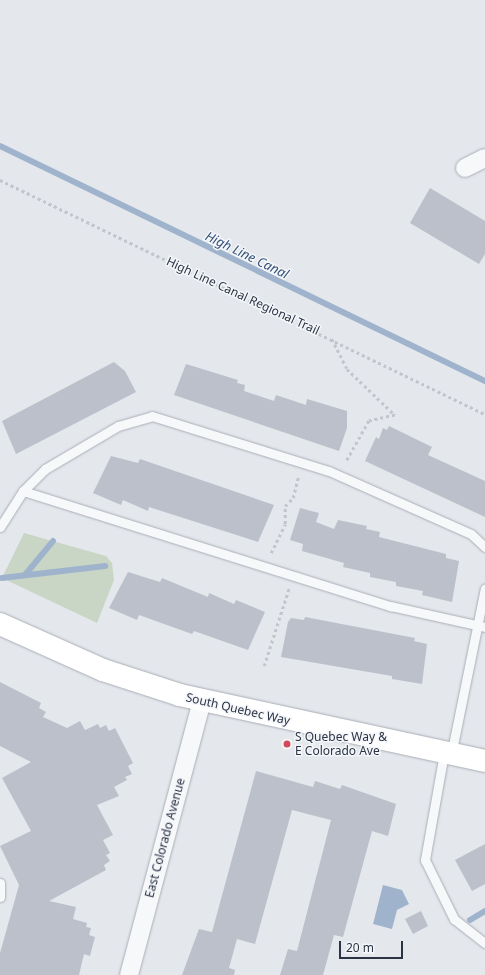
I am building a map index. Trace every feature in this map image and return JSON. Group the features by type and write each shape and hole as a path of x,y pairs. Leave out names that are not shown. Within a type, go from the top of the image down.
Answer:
{"street":[{"path":"465,168 485,158"},
{"name":"South Quebec Way","path":"0,624 119,676 202,701 485,762"},
{"name":"East Colorado Avenue","path":"129,975 202,701"}],"lane":[{"path":"0,527 23,491 52,464 118,426 145,416 171,420 303,462 341,476 471,534 485,547"},
{"path":"23,491 391,606 481,626"},
{"path":"485,588 481,626 447,754 425,860 454,919 485,943"},
{"path":"0,883 0,897"}],"path":[{"name":"High Line Canal Regional Trail","path":"0,180 485,414"},
{"path":"332,339 348,369 396,415 369,420 350,452 341,476"},
{"path":"267,567 276,539 285,524 286,506 293,498 303,462"},
{"path":"264,666 293,575"}],"green space":[{"path":"24,533 106,556 112,563 114,580 97,623 2,578"}],"water":[{"path":"383,885 402,890 409,904 397,910 392,929 373,924"}],"building":[{"path":"430,188 485,221 485,254 479,264 410,223"},
{"path":"114,362 125,371 136,392 16,454 2,421"},
{"path":"186,364 238,380 237,383 245,385 244,391 274,401 276,395 306,405 307,399 347,411 347,428 339,451 174,395"},
{"path":"389,426 432,447 428,455 485,481 485,517 365,461 376,437 379,439 383,428 387,430"},
{"path":"111,456 138,463 140,459 274,505 258,542 149,507 148,511 123,500 121,505 93,493"},
{"path":"300,508 319,513 316,522 334,529 338,520 367,526 366,529 380,532 379,537 446,554 446,558 459,561 452,602 422,595 423,591 396,586 396,582 370,577 370,573 343,567 344,563 302,551 303,544 290,540"},
{"path":"128,572 160,582 162,578 208,597 209,593 234,604 236,600 265,612 248,650 194,631 192,634 139,615 137,620 109,608"},
{"path":"305,617 415,638 414,641 427,644 422,684 392,679 392,676 281,657 288,622 291,618 304,620"},
{"path":"0,682 41,703 39,708 46,712 43,717 67,728 80,721 85,730 98,724 100,728 106,725 109,731 115,728 133,763 128,766 132,774 125,777 127,780 114,787 119,796 97,805 113,835 103,840 110,853 106,855 110,861 104,865 106,870 49,901 76,907 73,919 87,923 86,927 91,928 89,935 95,937 90,956 84,954 79,975 0,975 0,953 19,885 0,846 31,831 2,778 31,762 0,746"},
{"path":"256,771 313,787 315,781 340,789 342,785 396,804 388,836 372,831 343,937 334,935 323,975 280,975 288,949 297,951 331,820 292,810 255,944 237,939 229,968 235,970 234,975 182,975 199,929 212,932"},
{"path":"485,844 485,884 472,891 455,860"},
{"path":"421,911 428,926 413,934 405,919"}],"waterway":[{"name":"High Line Canal","path":"0,146 485,381"},
{"path":"25,575 53,541"},
{"path":"2,578 105,566"},
{"path":"470,920 485,911"}],"place":[{"name":"S Quebec Way & E Colorado Ave","path":"287,744"}]}
